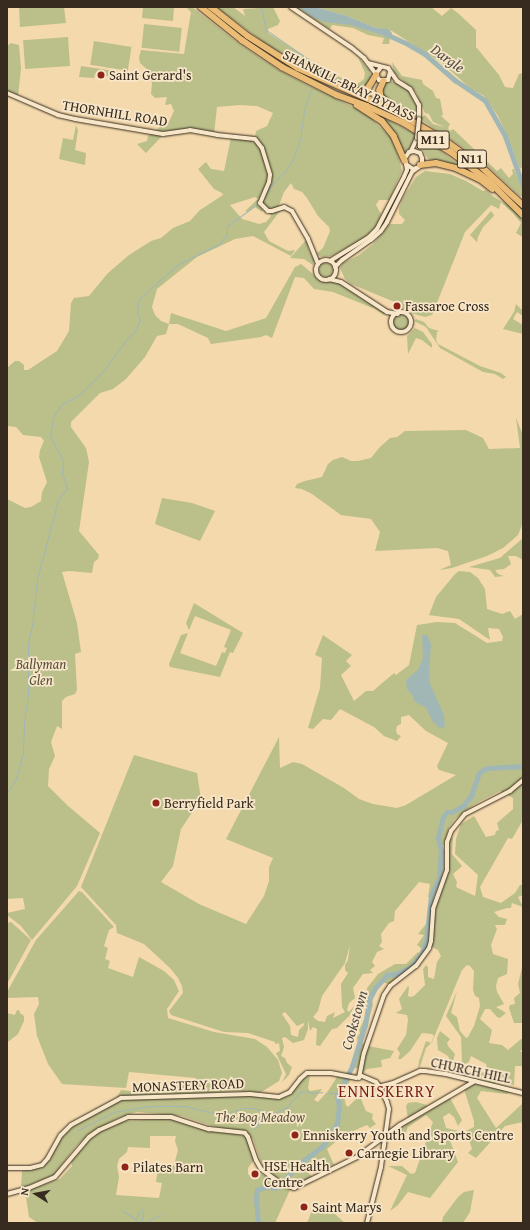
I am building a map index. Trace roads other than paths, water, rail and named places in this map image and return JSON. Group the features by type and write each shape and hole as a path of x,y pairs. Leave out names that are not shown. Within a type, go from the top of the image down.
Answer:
{"highway":[{"name":"SHANKILL-BRAY BYPASS","path":"201,7 242,40 282,67 337,95 382,113 430,138 475,169 523,215"},
{"name":"SHANKILL-BRAY BYPASS","path":"211,7 266,49 303,71 346,91 417,120 481,166 523,205"},
{"path":"346,91 358,92 365,90 372,83 376,74"},
{"name":"N11","path":"386,81 380,90 382,100 417,120"},
{"path":"337,95 369,112 382,121 394,136 406,162"},
{"name":"N11","path":"420,166 436,163 456,168 480,180 515,206"},
{"name":"N11","path":"504,187 509,189 523,202"}],"street":[{"path":"291,7 352,48 368,63 379,80 397,81"},
{"path":"329,279 342,260 358,250 381,232 412,172 420,166 422,158 417,152 417,120 420,112 417,99 410,89 397,81 386,67 368,63"},
{"path":"376,74 381,67"},
{"path":"386,81 390,72"},
{"name":"THORNHILL ROAD","path":"7,93 58,115 75,119 163,134 190,130 217,135 255,139 262,148 270,175 269,182 260,203 272,211 284,207 292,211 316,256 318,264"},
{"path":"316,256 323,260 330,261 369,237 377,229 404,177 407,170 407,154 411,151 417,138"},
{"path":"411,151 417,152"},
{"path":"406,162 410,168 420,166"},
{"path":"323,260 318,264 316,269 319,276 324,279 341,282 387,312 398,314 403,313 408,316 411,322 410,327 404,332 398,332 394,328 387,312"},
{"path":"330,261 341,282"},
{"path":"392,324 393,318 398,314"},
{"path":"367,1223 380,1171 389,1106 378,1087 360,1077 360,1069 385,994 390,986 416,966 429,948 434,909 447,870 447,842 451,831 465,814 505,794 523,780"},
{"name":"CHURCH HILL","path":"378,1087 393,1084 408,1076 425,1071 523,1093"},
{"name":"MONASTERY ROAD","path":"7,1168 30,1168 42,1165 48,1158 61,1135 71,1125 121,1098 250,1094 279,1097 290,1092 300,1078 307,1073 321,1072 342,1074 353,1078 360,1077"},
{"path":"7,1194 29,1188 54,1177 89,1136 128,1117 171,1117 209,1129 245,1133 260,1167 275,1180 292,1188 300,1186 357,1157 385,1136 450,1094 473,1083 474,1081"}],"water":[{"path":"299,7 315,7 347,16 376,28 388,29 392,33 390,38 351,25 325,22 312,17"},
{"path":"422,635 427,635 431,644 429,673 430,684 444,715 445,727 440,728 433,722 426,708 414,701 413,696 407,689 406,680 418,670 423,658"}],"waterway":[{"path":"261,7 266,30 320,67 320,73"},
{"name":"Dargle","path":"386,34 425,54 455,80 485,100 505,135 523,185"},
{"path":"265,197 272,184 287,169 292,161 300,140 304,111 311,90"},
{"path":"7,793 16,779 23,752 24,723 28,694 28,643 32,626 37,579 58,500 67,488 62,473 63,461 50,435 54,415 61,405 80,394 101,374 134,332 140,320 137,312 139,299 177,265 219,244 227,234 227,226 259,203"},
{"name":"Cookstown","path":"258,1223 256,1198 257,1190 263,1188 275,1188 279,1186 299,1164 323,1146 337,1124 339,1106 337,1096 352,1066 365,1025 370,998 375,988 387,975 395,974 411,967 421,954 426,942 431,896 439,878 441,851 438,838 443,817 447,812 452,812 463,806 471,796 479,773 487,768 521,766 523,764"},
{"path":"78,1130 114,1112 148,1106 185,1106 221,1115 243,1108 253,1108 272,1114 287,1107 299,1093 303,1091 313,1093 322,1092"},
{"path":"328,1093 339,1093"},
{"path":"254,1129 258,1124 258,1120 265,1113"},
{"path":"141,1208 143,1214 141,1223"},
{"path":"123,1211 140,1223"},
{"path":"136,1219 139,1212"},
{"path":"144,1223 160,1215"}],"place":[{"name":"Saint Gerard's","path":"101,75"},
{"name":"Fassaroe Cross","path":"397,306"},
{"name":"Berryfield Park","path":"156,803"},
{"name":"Enniskerry Youth and Sports Centre","path":"295,1135"},
{"name":"Carnegie Library","path":"349,1153"},
{"name":"Pilates Barn","path":"125,1167"},
{"name":"HSE Health Centre","path":"255,1174"},
{"name":"Saint Marys","path":"304,1207"}],"district":[{"name":"ENNISKERRY","path":"387,1091"}],"park label":[{"name":"Ballyman Glen","path":"41,672"},
{"name":"The Bog Meadow","path":"260,1117"}]}
